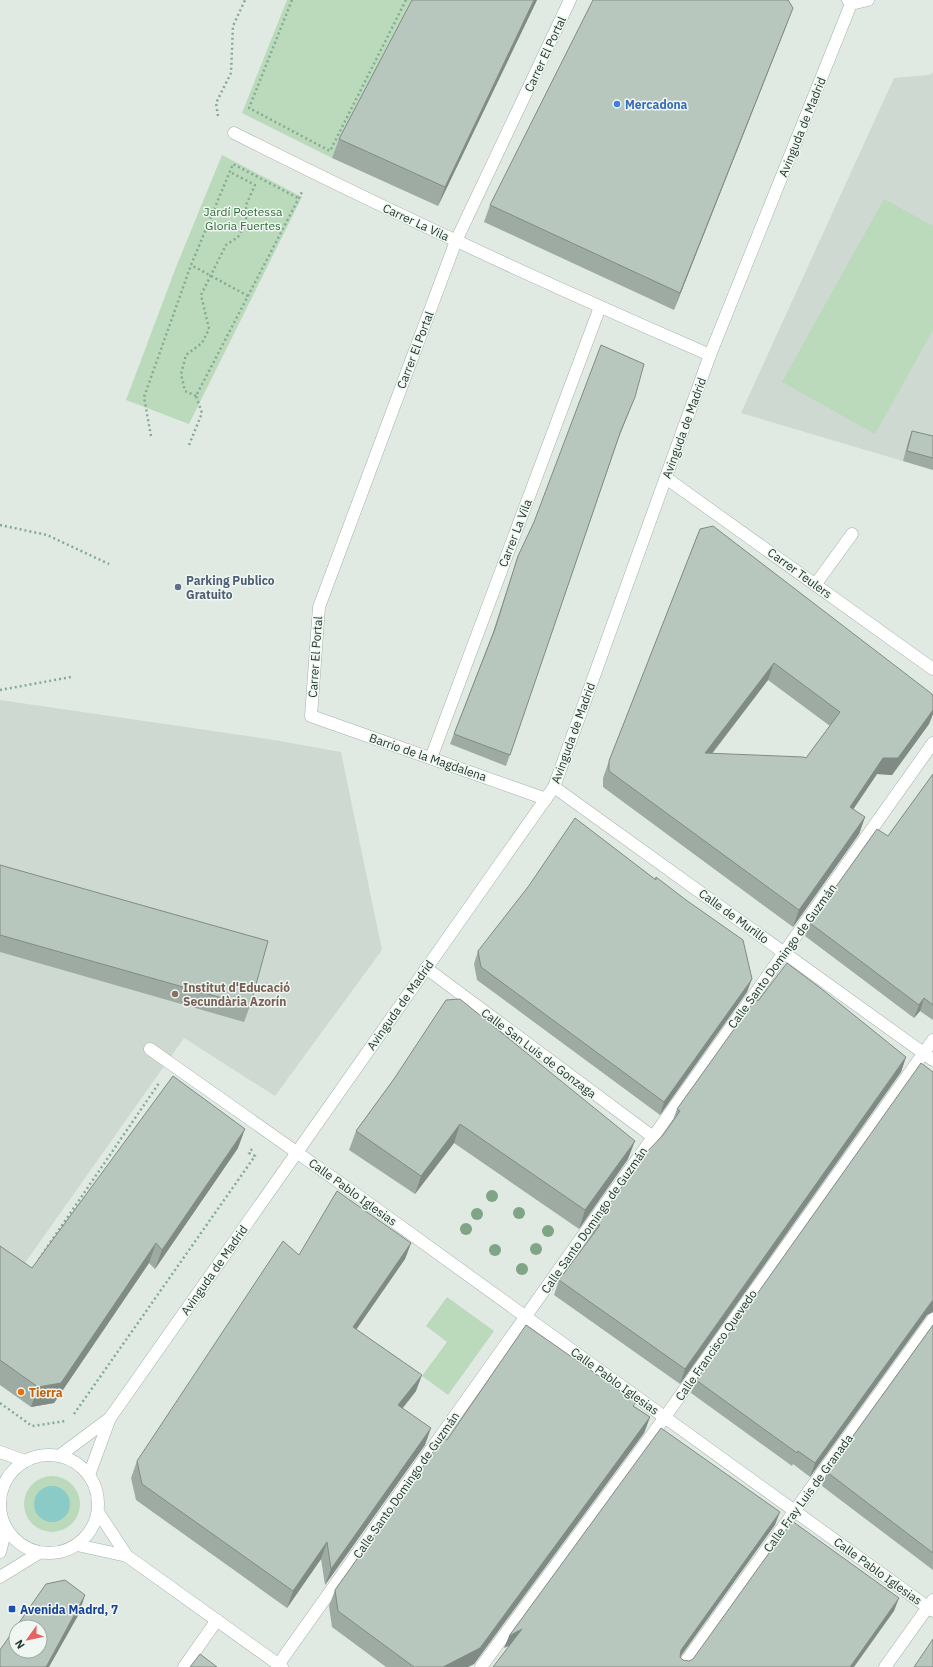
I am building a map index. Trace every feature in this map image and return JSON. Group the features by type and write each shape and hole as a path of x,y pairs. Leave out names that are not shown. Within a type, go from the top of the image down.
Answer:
{"street":[{"name":"Carrer El Portal","path":"311,716 318,607 456,241 570,0"},
{"name":"Avinguda de Madrid","path":"89,1475 110,1418 554,786 710,355 850,2 868,0"},
{"name":"Carrer La Vila","path":"234,132 456,241 600,307 710,355"},
{"name":"Carrer La Vila","path":"431,758 600,307"},
{"name":"Carrer Teulers","path":"666,478 933,669"},
{"path":"815,585 852,534"},
{"name":"Barrio de la Magdalena","path":"311,716 546,799"},
{"name":"Calle Santo Domingo de Guzmán","path":"280,1666 933,743"},
{"name":"Calle de Murillo","path":"554,786 928,1057"},
{"name":"Calle San Luis de Gonzaga","path":"426,968 653,1137"},
{"name":"Calle Francisco Quevedo","path":"481,1667 928,1057 933,1040"},
{"name":"Calle Pablo Iglesias","path":"150,1049 298,1152 796,1511 931,1606"},
{"name":"Calle Fray Luis de Granada","path":"682,1667 796,1511 933,1319"},
{"name":"Avinguda de Madrid","path":"59,1456 110,1418"},
{"path":"0,1452 25,1461"},
{"path":"44,1455 59,1456 75,1462 89,1475 97,1491 98,1512 90,1532 77,1545 61,1552 39,1553 22,1546 6,1529 0,1510 1,1490 10,1474 25,1461 44,1455"},
{"path":"98,1512 127,1556 280,1666"},
{"path":"0,1552 6,1529"},
{"path":"77,1545 127,1556"},
{"path":"0,1577 39,1553"},
{"path":"885,1667 931,1606"},
{"path":"184,1667 217,1620"}],"path":[{"path":"234,132 219,122 216,103 231,73 233,26 245,0"},
{"path":"292,0 249,108 330,151 406,0"},
{"path":"152,436 144,397 191,265 233,164 298,198 196,396"},
{"path":"190,445 202,413 196,396 185,391 181,374 186,355 202,343 209,329 201,295 226,245 238,237 246,223 246,205 255,185 230,172"},
{"path":"191,265 248,296"},
{"path":"0,524 46,535 109,564"},
{"path":"0,690 71,676"},
{"path":"37,1261 172,1064"},
{"path":"0,1403 32,1426 67,1421 79,1409 255,1156 249,1153"}],"shaded area":[{"path":"933,73 933,470 741,413 894,78 928,75"},
{"name":"Institut d'Educació Secundària Azorín","path":"0,700 274,740 341,752 382,950 275,1096 184,1038 20,1270 0,1256"}],"green space":[{"path":"287,0 416,0 332,158 242,113"},
{"name":"Jardí Poetessa Gloria Fuertes","path":"222,155 302,197 189,424 126,400 176,267"},
{"path":"884,199 933,226 933,330 875,434 782,382"},
{"path":"447,1297 494,1331 448,1395 422,1376 447,1342 426,1326"},
{"path":"47,1476 57,1476 72,1484 78,1493 80,1504 78,1515 72,1524 57,1532 47,1532 36,1527 29,1520 24,1509 24,1499 29,1488 36,1481"}],"water":[{"path":"56,1486 65,1491 69,1497 69,1511 65,1517 56,1522 48,1522 39,1517 35,1511 34,1500 39,1491 45,1487"}],"building":[{"path":"412,0 534,0 445,187 339,139"},
{"name":"Mercadona","path":"593,0 788,0 793,8 680,293 490,205"},
{"path":"601,345 644,364 635,397 620,433 510,755 454,734 495,629 518,556 534,522"},
{"path":"912,431 933,436 933,458 907,451"},
{"path":"713,526 932,694 933,697 933,710 898,758 883,758 850,807 865,817 799,910 609,771 609,761 700,529","holes":["774,663 840,712 806,758 705,753"]},
{"path":"933,774 933,1005 924,998 919,1005 810,923 877,829 888,836"},
{"path":"575,818 656,880 656,877 743,940 752,979 664,1102 481,967 478,951 528,887"},
{"path":"0,865 268,941 250,1006 0,935"},
{"path":"787,963 906,1057 685,1369 559,1280 600,1225 596,1223 645,1154 663,1135 680,1111 677,1109 757,997 758,1001"},
{"path":"460,999 635,1141 585,1210 460,1124 421,1176 356,1131 394,1079 446,1000"},
{"path":"921,1063 933,1072 933,1301 815,1463 798,1451 797,1453 696,1380"},
{"path":"173,1076 245,1129 162,1250 156,1243 61,1383 38,1387 0,1360 0,1246 32,1268"},
{"path":"337,1191 411,1243 353,1327 422,1375 398,1405 431,1428 331,1569 327,1542 293,1591 142,1484 137,1461 283,1241 299,1255"},
{"path":"526,1325 636,1402 633,1406 650,1417 480,1648 443,1667 414,1667 338,1611 335,1590 443,1438 447,1440"},
{"path":"933,1325 933,1553 827,1472"},
{"path":"661,1428 780,1512 681,1650 680,1657 683,1660 689,1661 693,1659 792,1521 899,1598 850,1667 493,1667 522,1629 509,1636"},
{"path":"65,1580 85,1595 46,1667 0,1667 0,1650 8,1638 8,1659 48,1659 48,1619 22,1619 46,1584"},
{"path":"933,1639 933,1667 914,1667"},
{"path":"200,1654 217,1667 190,1667"}],"place":[{"name":"Mercadona","path":"617,104"},
{"name":"Parking Publico Gratuito","path":"178,587"},
{"name":"Institut d'Educació Secundària Azorín","path":"175,994"},
{"name":"Tierra","path":"21,1392"},
{"name":"Avenida Madrd, 7","path":"12,1609"}]}
